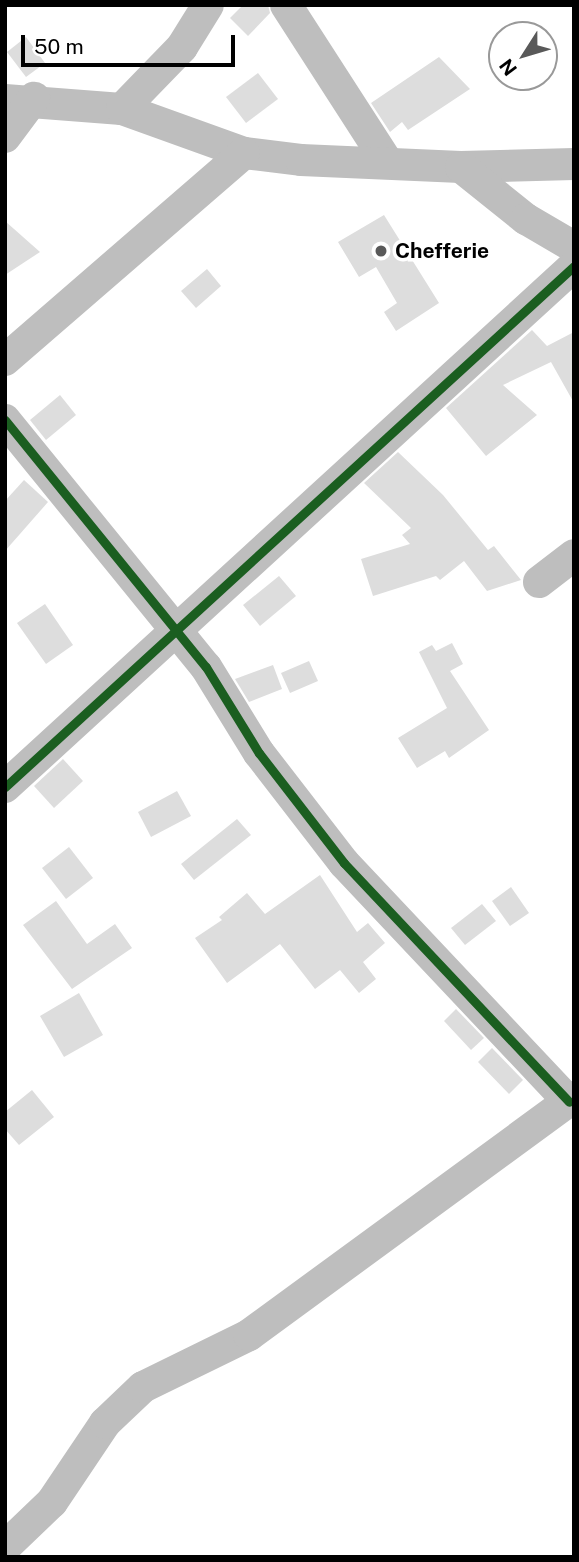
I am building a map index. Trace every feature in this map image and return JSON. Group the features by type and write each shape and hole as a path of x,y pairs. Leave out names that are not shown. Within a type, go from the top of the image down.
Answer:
{"street":[{"path":"122,108 182,47 208,5"},
{"path":"286,5 388,163"},
{"path":"5,137 19,99 122,108 244,153 357,165 388,163 461,167 574,163"},
{"path":"5,360 244,153"},
{"path":"461,167 526,219 574,247"},
{"path":"5,787 52,741 574,266"},
{"path":"5,420 206,667 259,753 344,863 571,1100 249,1335 143,1387 105,1423 52,1502 5,1547"},
{"path":"539,582 574,555"},
{"path":"5,754 52,741"}],"building":[{"path":"243,5 268,5 270,13 248,36 230,18"},
{"path":"26,37 45,63 26,77 7,52"},
{"path":"439,57 470,89 408,130 402,122 390,132 371,103"},
{"path":"258,73 278,99 246,123 226,97"},
{"path":"384,215 439,303 396,331 384,312 397,303 376,267 359,277 338,242"},
{"path":"5,221 40,252 5,275"},
{"path":"207,269 221,286 196,308 181,291"},
{"path":"532,330 547,346 574,332 574,403 551,362 503,385 537,415 486,456 446,408"},
{"path":"60,395 76,415 46,440 30,420"},
{"path":"398,452 443,495 488,550 494,546 521,580 487,591 464,561 440,580 436,576 373,596 361,559 410,544 402,535 411,528 364,483"},
{"path":"24,480 48,502 5,551 5,501"},
{"path":"279,576 296,596 260,626 243,605"},
{"path":"45,604 73,645 46,664 17,623"},
{"path":"452,643 463,664 450,671 489,730 449,758 445,751 417,768 398,738 447,708 419,652 432,645 436,651"},
{"path":"309,661 318,681 290,693 281,673"},
{"path":"273,665 282,689 249,702 235,679"},
{"path":"63,759 83,781 54,808 34,786"},
{"path":"177,791 191,816 151,837 138,812"},
{"path":"237,819 251,835 194,880 181,864"},
{"path":"69,847 93,878 66,899 42,868"},
{"path":"320,875 357,932 368,923 385,943 363,962 376,979 359,993 340,970 315,989 280,944 227,983 195,938 222,920 219,917 247,893 265,914"},
{"path":"511,887 529,913 510,926 492,901"},
{"path":"56,901 87,944 115,924 132,948 72,989 23,925"},
{"path":"482,904 496,921 465,945 451,928"},
{"path":"79,993 103,1035 64,1057 40,1016"},
{"path":"456,1009 484,1038 471,1050 444,1021"},
{"path":"492,1048 523,1080 509,1094 478,1062"},
{"path":"32,1090 54,1117 19,1145 5,1129 5,1112"}],"cycle path":[{"path":"5,787 574,266"},
{"path":"5,420 206,667 259,753 344,863 569,1102"}],"place":[{"name":"Chefferie","path":"381,251"}]}
